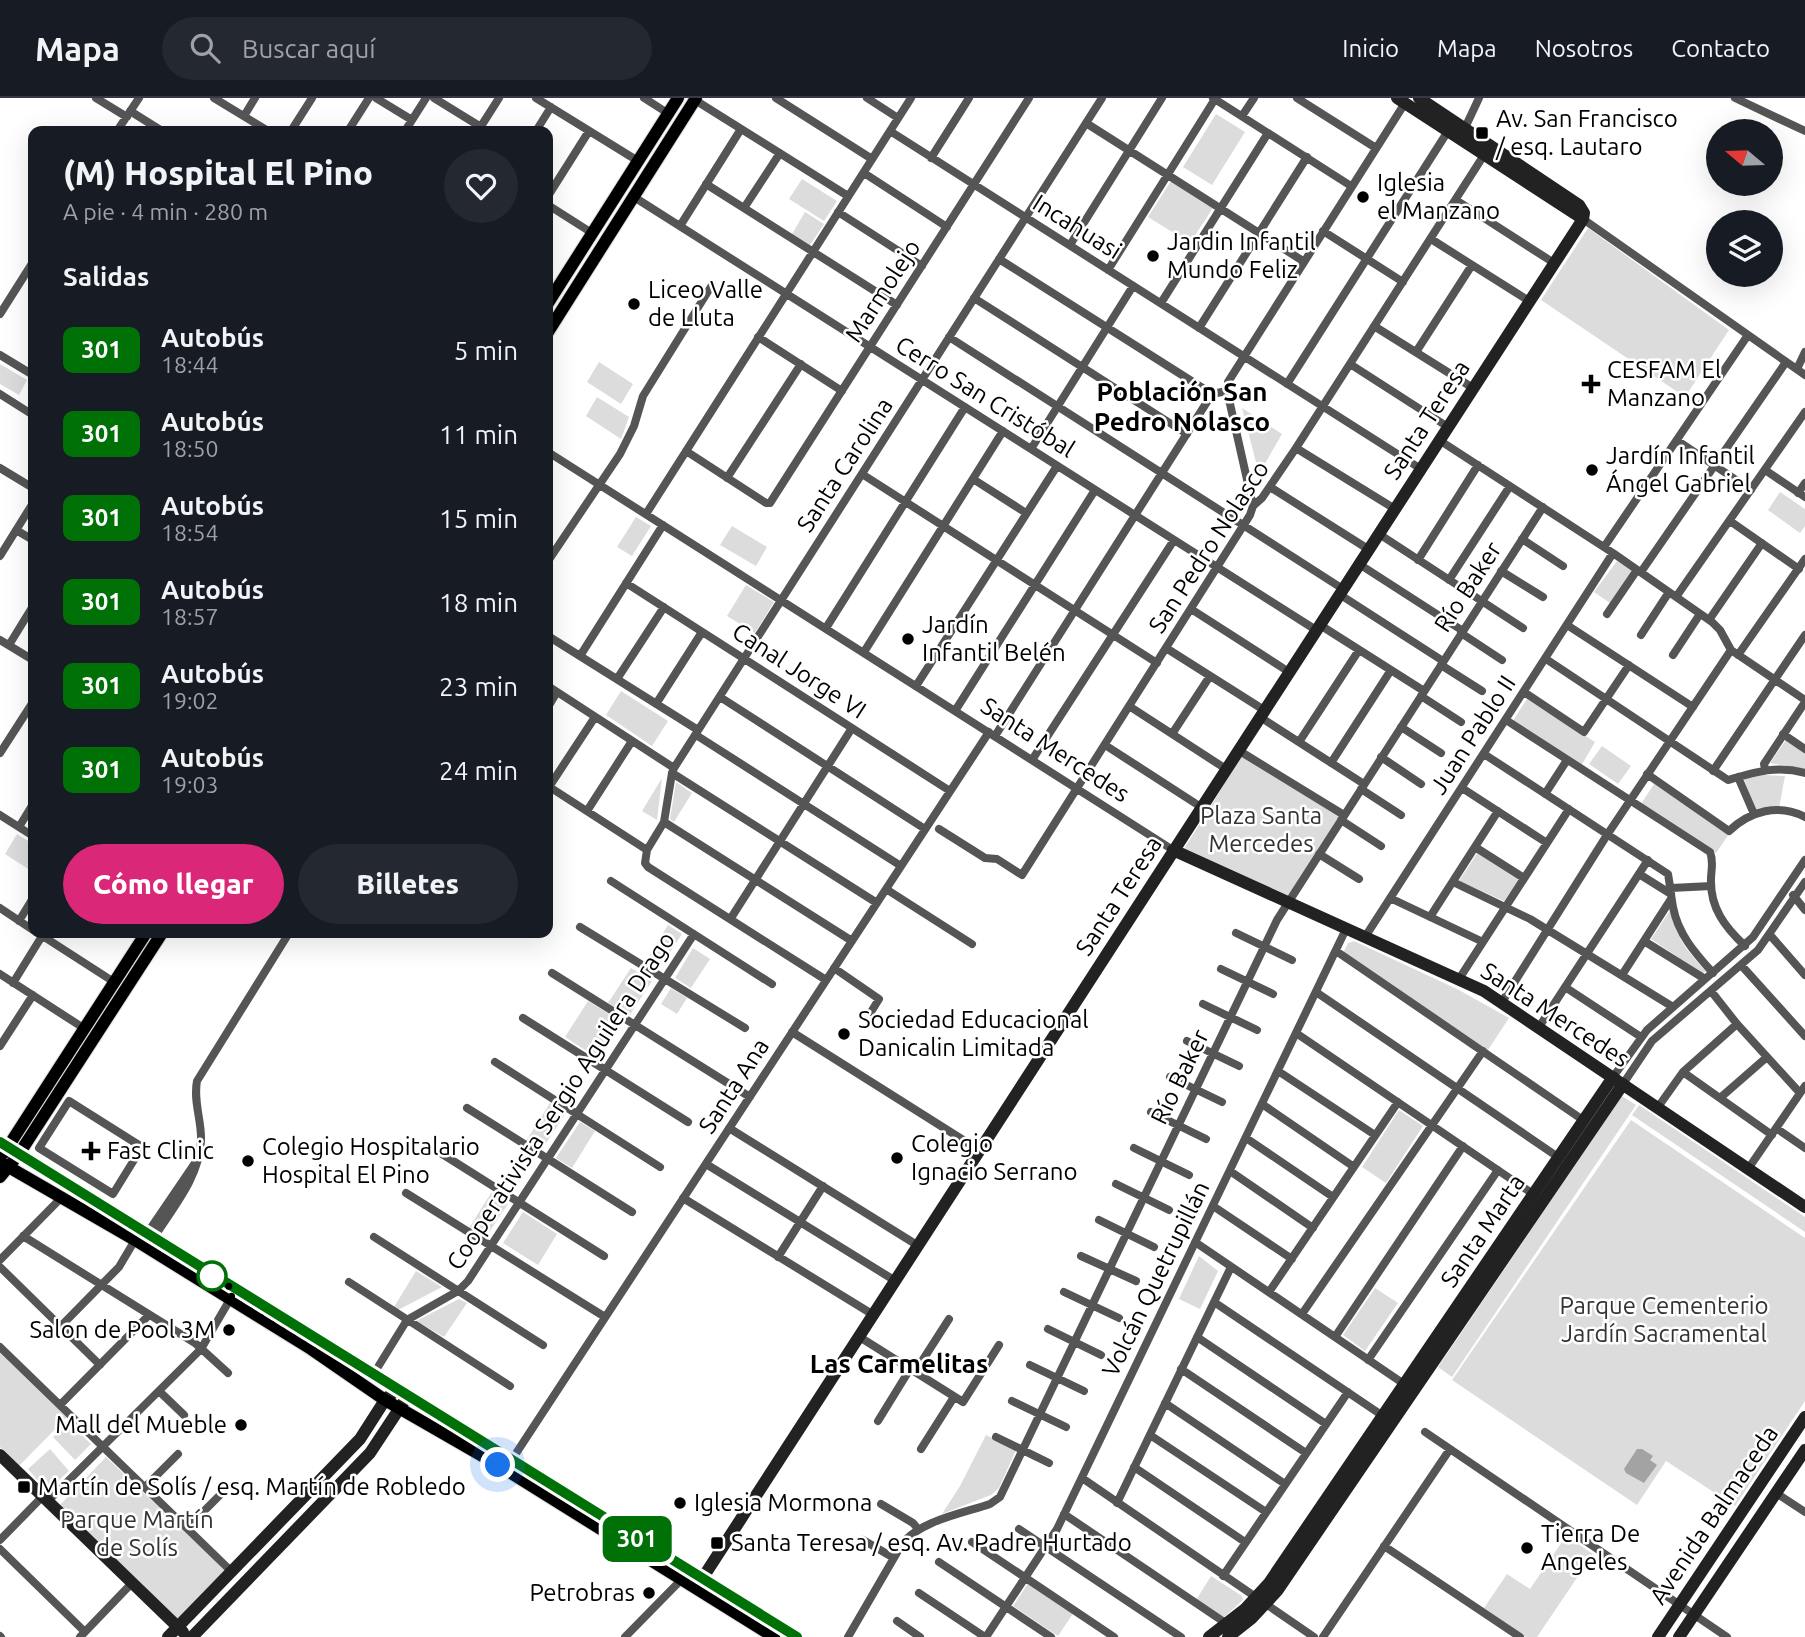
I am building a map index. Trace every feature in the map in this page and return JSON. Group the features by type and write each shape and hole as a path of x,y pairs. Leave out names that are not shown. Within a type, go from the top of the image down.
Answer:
{"main road":[{"path":"553,295 678,98"},
{"path":"553,324 696,99"},
{"path":"560,284 573,293"},
{"path":"141,938 9,1148 2,1166 144,1238"},
{"path":"9,1148 158,938"},
{"path":"9,1148 232,1294 400,1409 498,1465 774,1637"},
{"path":"232,1294 373,1375 797,1637"}],"street":[{"path":"96,98 152,126"},
{"path":"121,126 139,98"},
{"path":"215,98 260,126"},
{"path":"244,116 256,98"},
{"path":"294,126 312,98"},
{"path":"351,126 369,98"},
{"path":"376,98 412,120"},
{"path":"408,126 426,98"},
{"path":"435,98 475,126"},
{"path":"481,126 499,98"},
{"path":"536,98 638,161"},
{"path":"644,98 668,114"},
{"path":"776,98 872,159"},
{"path":"867,98 898,118"},
{"path":"646,514 911,98"},
{"path":"932,158 970,98"},
{"name":"Marmolejo","path":"727,478 769,504 1029,98"},
{"name":"Santa Carolina","path":"731,918 645,863 647,850 664,822 673,771 1102,98"},
{"path":"1070,246 1162,98"},
{"path":"1108,270 1214,98 1351,186"},
{"path":"1242,116 1254,98"},
{"path":"1297,98 1376,148"},
{"path":"1419,98 1484,155 1583,219 1805,375"},
{"path":"1462,134 1479,98"},
{"path":"1735,98 1805,131"},
{"path":"696,99 848,197"},
{"path":"1253,506 1227,391 1230,377 1376,148 1401,100 1448,131 1462,134 1579,205 1584,213 1583,219"},
{"path":"539,126 551,107"},
{"path":"1086,123 1303,261"},
{"path":"680,226 741,129"},
{"path":"553,188 589,131"},
{"name":"Incahuasi","path":"890,131 1421,469"},
{"path":"1287,384 1448,131"},
{"path":"1161,303 1268,133"},
{"path":"744,208 780,153"},
{"name":"San Pedro Nolasco","path":"939,829 985,858 997,859 1022,875 1217,568 1253,506 1270,487 1323,407 1484,155"},
{"path":"1199,328 1307,158"},
{"path":"864,173 947,227"},
{"path":"706,184 897,305"},
{"name":"Cerro San Cristóbal","path":"634,197 1217,568 1391,670 1461,722"},
{"path":"1455,200 1554,263"},
{"path":"553,208 592,233"},
{"path":"838,212 922,266"},
{"name":"Santa Teresa","path":"702,1579 1583,219"},
{"path":"1323,231 1403,282"},
{"path":"1431,239 1529,301"},
{"path":"999,259 1212,394 1227,391"},
{"path":"1416,352 1472,265"},
{"path":"0,314 28,277"},
{"path":"553,554 632,432 645,392 712,285"},
{"path":"1031,449 1133,286"},
{"path":"974,298 1187,433"},
{"path":"1374,326 1473,388"},
{"path":"1604,547 1748,335"},
{"path":"758,337 842,391"},
{"path":"949,338 1243,525 1482,691"},
{"path":"1797,369 1805,352"},
{"path":"0,355 28,372"},
{"path":"1607,614 1786,362"},
{"path":"686,451 727,478 801,364"},
{"path":"1350,364 1448,427"},
{"path":"0,394 28,412"},
{"name":"Santa Ana","path":"511,1461 950,791 992,734 1075,610 1212,394"},
{"path":"826,628 965,407"},
{"path":"1641,635 1730,521 1805,412"},
{"path":"864,652 1003,432"},
{"path":"1439,440 1604,547 1709,620 1720,630 1735,652 1805,701 1763,764 1765,769"},
{"path":"1678,441 1751,490"},
{"path":"1296,448 1395,509"},
{"name":"Santa Mercedes","path":"553,455 1173,850 1459,979 1502,1002 1805,1208"},
{"path":"1418,560 1478,465"},
{"path":"916,685 1057,466"},
{"path":"0,468 28,485"},
{"path":"1765,470 1802,495 1805,482"},
{"path":"862,474 1157,663"},
{"path":"973,479 1026,513"},
{"path":"1449,580 1510,486"},
{"path":"1270,487 1368,549"},
{"path":"955,711 1096,490"},
{"name":"Río Baker","path":"918,1529 994,1502 1001,1494 1287,903 1543,507"},
{"path":"0,556 4,543 28,511"},
{"path":"1730,521 1798,569"},
{"path":"580,656 663,525"},
{"path":"16,530 28,537"},
{"path":"1378,534 1523,628"},
{"path":"1032,760 1174,540"},
{"path":"1522,540 1563,566"},
{"path":"1709,620 1762,543"},
{"name":"Juan Pablo II","path":"1365,937 1613,554"},
{"path":"1502,1002 1669,742 1805,559"},
{"path":"1359,564 1502,660"},
{"path":"1501,571 1543,597"},
{"name":"Canal Jorge VI","path":"626,583 950,791"},
{"path":"617,679 664,607"},
{"path":"1191,609 1289,672"},
{"path":"9,645 28,614"},
{"path":"1672,655 1700,614"},
{"path":"1567,625 1693,707"},
{"path":"656,704 702,632"},
{"path":"1713,771 1805,635"},
{"path":"0,640 28,657"},
{"path":"553,642 656,704 901,866"},
{"path":"1166,648 1210,676 1401,815"},
{"path":"1299,742 1359,650"},
{"path":"1546,659 1728,780 1765,769 1805,773"},
{"path":"1524,692 1584,732 1629,665"},
{"path":"1331,762 1391,670"},
{"path":"1172,734 1210,676"},
{"path":"553,689 780,842 877,903"},
{"path":"553,699 557,692"},
{"path":"720,697 925,829"},
{"path":"1129,706 1226,769"},
{"path":"0,753 28,710"},
{"path":"553,780 595,717"},
{"path":"1506,720 1710,852 1713,860 1711,886 1715,905 1723,922 1745,946"},
{"path":"1401,727 1441,753"},
{"path":"826,980 731,918 852,728"},
{"path":"1783,734 1805,749"},
{"path":"587,811 632,741"},
{"path":"1105,745 1201,807"},
{"path":"1238,750 1381,846"},
{"path":"1484,754 1668,874 1675,916 1683,937 1713,973"},
{"path":"1381,758 1421,784"},
{"path":"1545,794 1567,760"},
{"path":"1647,775 1729,831 1754,814 1778,810 1805,817"},
{"path":"1738,777 1754,814"},
{"path":"1462,788 1547,843"},
{"path":"553,789 647,850"},
{"path":"1459,979 1569,809"},
{"path":"1430,917 1498,811"},
{"path":"19,827 28,812"},
{"path":"0,815 28,832"},
{"path":"664,822 852,941"},
{"path":"1475,847 1524,878"},
{"path":"1319,854 1359,880"},
{"path":"1539,1027 1648,860"},
{"name":"Santa Marta","path":"1209,1637 1227,1631 1285,1579 1618,1080 1641,1037 1754,937 1805,860"},
{"path":"1639,874 1671,893 1711,886"},
{"path":"611,881 772,984"},
{"path":"1452,882 1506,906 1548,929 1673,1007"},
{"path":"1790,882 1803,888"},
{"path":"1790,882 1794,898 1805,910"},
{"name":"Santa Marta","path":"1261,1602 1269,1583 1583,1120 1652,1041 1758,950 1803,888"},
{"path":"886,889 972,944"},
{"path":"1622,975 1671,893"},
{"path":"1390,898 1483,942"},
{"path":"19,920 28,906"},
{"path":"0,908 28,926"},
{"path":"580,927 745,1028"},
{"name":"Volcán Quetrupillán","path":"986,1637 1046,1547 1064,1514 1346,929"},
{"path":"1236,933 1292,960"},
{"name":"Cooperativista Sergio Aguilera Drago","path":"373,1375 407,1320 458,1291 468,1281 694,934"},
{"path":"1770,935 1805,975"},
{"path":"13,983 36,938"},
{"path":"46,938 114,982"},
{"path":"61,1326 122,1264 193,1175 199,1158 201,1137 195,1093 197,1081 286,938"},
{"path":"1644,941 1705,979"},
{"path":"1336,951 1583,1120"},
{"path":"1741,965 1805,1036"},
{"path":"834,968 879,999 871,1012"},
{"path":"1221,969 1273,994"},
{"path":"552,973 750,1097"},
{"path":"0,975 85,1029"},
{"path":"1565,987 1641,1037"},
{"path":"1711,990 1767,1057 1802,1090 1748,1169"},
{"path":"1316,992 1558,1157"},
{"path":"0,1046 33,995"},
{"path":"1203,1004 1257,1030"},
{"path":"523,1018 688,1122"},
{"path":"1658,1107 1683,1072 1737,1024"},
{"path":"792,1032 979,1150"},
{"path":"1296,1033 1533,1194"},
{"path":"1187,1041 1239,1066"},
{"path":"1301,1314 1483,1051"},
{"path":"1720,1098 1767,1057"},
{"path":"495,1062 660,1167"},
{"path":"1278,1070 1375,1135"},
{"path":"1683,1072 1774,1132 1805,1148"},
{"path":"1170,1077 1222,1102"},
{"path":"69,1101 142,1147 113,1194 39,1148 69,1101"},
{"path":"1269,1293 1398,1102"},
{"path":"1262,1104 1354,1167"},
{"path":"467,1108 632,1212"},
{"path":"1151,1112 1206,1139"},
{"path":"729,1128 917,1245"},
{"path":"1245,1138 1333,1197"},
{"path":"1335,1337 1463,1146"},
{"path":"1134,1148 1189,1175"},
{"path":"439,1152 604,1256"},
{"path":"706,1164 894,1280"},
{"path":"1368,1360 1498,1170"},
{"path":"1230,1171 1313,1228"},
{"path":"1116,1184 1169,1210"},
{"path":"778,1257 823,1186"},
{"path":"406,1193 605,1317"},
{"path":"0,1260 62,1197"},
{"path":"683,1198 872,1314"},
{"path":"1213,1206 1292,1259"},
{"path":"1099,1220 1154,1247"},
{"path":"23,1236 201,1349 228,1373"},
{"path":"374,1237 543,1345"},
{"path":"1195,1242 1404,1384"},
{"path":"1081,1256 1136,1281"},
{"path":"1117,1503 1231,1266"},
{"path":"0,1267 100,1365"},
{"path":"349,1282 510,1386"},
{"path":"1064,1292 1119,1318"},
{"path":"0,1540 103,1447 201,1349 232,1294"},
{"path":"1214,1302 1383,1416"},
{"path":"60,1405 149,1315"},
{"path":"878,1421 949,1319"},
{"path":"1048,1329 1101,1354"},
{"path":"858,1336 963,1402 999,1345"},
{"path":"1197,1337 1326,1424"},
{"path":"0,1347 232,1572"},
{"path":"1030,1365 1084,1391"},
{"path":"1181,1369 1306,1453"},
{"path":"159,1391 184,1415"},
{"path":"1223,1576 1348,1392"},
{"path":"168,1637 351,1448 386,1400 402,1393"},
{"path":"0,1455 190,1637 365,1459 400,1409 402,1393"},
{"path":"921,1449 954,1397"},
{"path":"1012,1401 1066,1427"},
{"path":"1165,1403 1285,1483"},
{"name":"Avenida Balmaceda","path":"1658,1637 1805,1417"},
{"path":"1425,1432 1727,1637"},
{"path":"1150,1435 1266,1513"},
{"path":"996,1437 1049,1463"},
{"path":"351,1448 356,1458 365,1459"},
{"path":"1323,1637 1450,1449"},
{"name":"Avenida Balmaceda","path":"1679,1637 1805,1450"},
{"path":"145,1487 178,1454"},
{"path":"1134,1467 1245,1542"},
{"path":"1082,1478 1314,1637"},
{"path":"1776,1493 1805,1512"},
{"path":"187,1528 220,1495"},
{"path":"848,1637 906,1539 918,1529 881,1504"},
{"path":"1064,1514 1227,1631"},
{"path":"1019,1529 1181,1637"},
{"path":"863,1540 894,1558"},
{"path":"972,1542 1114,1637"},
{"path":"1384,1546 1520,1637"},
{"path":"0,1549 83,1634 132,1583"},
{"path":"939,1562 1006,1607 1037,1633 1051,1637"},
{"path":"625,1637 681,1580 702,1579"},
{"path":"919,1592 986,1637"},
{"path":"897,1621 920,1637"}],"green space":[{"path":"1216,114 1245,132 1212,185 1183,167"},
{"path":"802,179 837,201 824,221 789,199"},
{"path":"1171,181 1213,208 1190,243 1148,217"},
{"path":"805,212 824,224 810,245 792,234"},
{"path":"1588,228 1729,330 1685,397 1541,300"},
{"path":"599,362 633,384 621,404 587,382"},
{"path":"0,364 27,380 19,395 0,384"},
{"path":"597,397 629,417 621,439 586,416"},
{"path":"1242,408 1282,434 1259,474"},
{"path":"1780,492 1805,509 1805,526 1800,533 1768,510"},
{"path":"636,517 651,526 632,556 617,547"},
{"path":"732,526 767,547 756,566 720,545"},
{"path":"1617,561 1632,571 1610,603 1594,592"},
{"path":"746,585 774,602 755,633 727,616"},
{"path":"621,691 668,721 652,746 606,715"},
{"path":"1527,699 1595,742 1581,766 1512,722"},
{"path":"1786,740 1805,753 1805,769 1770,763"},
{"path":"1602,746 1631,766 1618,784 1589,764"},
{"name":"Plaza Santa Mercedes","path":"1242,756 1341,818 1285,900 1184,849"},
{"path":"1763,775 1785,776 1779,808 1755,810 1744,779"},
{"path":"662,778 657,820 642,811"},
{"path":"676,782 692,793 674,822 670,819"},
{"path":"1654,784 1729,834 1716,853 1641,804"},
{"path":"17,834 28,841 28,869 5,854"},
{"path":"1478,852 1520,878 1504,901 1459,881"},
{"path":"1671,909 1679,936 1687,950 1706,971 1703,974 1651,939"},
{"path":"668,925 682,934 658,971 645,963"},
{"path":"1354,941 1459,990 1509,1018 1488,1050 1343,953 1348,943"},
{"path":"693,948 710,959 691,988 675,978"},
{"path":"631,968 652,981 629,1016 608,1003"},
{"path":"671,988 687,998 677,1014 661,1004"},
{"path":"588,1001 623,1023 599,1059 565,1037"},
{"path":"1622,1096 1636,1105 1452,1377 1438,1367"},
{"path":"550,1103 566,1113 541,1151 526,1141"},
{"path":"1639,1105 1805,1217 1805,1232 1632,1115"},
{"path":"1399,1110 1423,1126 1386,1183 1362,1167"},
{"name":"Parque Cementerio Jardín Sacramental","path":"1631,1120 1805,1238 1805,1401 1735,1506 1666,1461 1637,1505 1452,1380"},
{"path":"580,1122 595,1131 572,1168 556,1158"},
{"path":"491,1193 508,1204 485,1238 469,1228"},
{"path":"523,1212 557,1234 538,1265 503,1243"},
{"path":"1199,1256 1218,1271 1200,1309 1179,1299"},
{"path":"416,1271 442,1287 398,1310 394,1307"},
{"path":"1375,1288 1398,1303 1365,1351 1343,1335"},
{"path":"459,1299 467,1303 444,1337 416,1321"},
{"path":"0,1350 68,1416 19,1466 0,1447"},
{"path":"68,1422 91,1444 75,1460 53,1437"},
{"path":"986,1435 1016,1450 999,1488 991,1495 942,1514 960,1486"},
{"path":"50,1449 69,1471 47,1491 28,1469"},
{"name":"Parque Martín de Solís","path":"106,1457 225,1570 177,1620 58,1507"},
{"path":"1566,1536 1593,1554 1537,1637 1526,1637 1484,1608 1507,1574 1530,1589"},
{"path":"1211,1576 1242,1596 1243,1600 1223,1618 1196,1600"},
{"path":"1029,1582 1074,1612 1058,1636 1013,1606"}],"shaded area":[{"path":"1637,1449 1653,1456 1650,1460 1657,1465 1644,1483 1626,1473 1624,1469"}],"bus line":[{"name":"301","path":"0,1142 797,1637"}],"place":[{"name":"Av. San Francisco / esq. Lautaro","path":"1482,133"},
{"name":"Iglesia el Manzano","path":"1363,197"},
{"name":"Jardin Infantil Mundo Feliz","path":"1153,256"},
{"name":"Liceo Valle de Lluta","path":"634,304"},
{"name":"CESFAM El Manzano","path":"1591,384"},
{"name":"Jardín Infantil Ángel Gabriel","path":"1592,470"},
{"name":"Jardín Infantil Belén","path":"908,639"},
{"name":"Sociedad Educacional Danicalin Limitada","path":"844,1034"},
{"name":"Fast Clinic","path":"91,1151"},
{"name":"Colegio Ignacio Serrano","path":"897,1158"},
{"name":"Colegio Hospitalario Hospital El Pino","path":"248,1161"},
{"name":"Salon de Pool 3M","path":"229,1330"},
{"name":"Mall del Mueble","path":"241,1425"},
{"name":"Martín de Solís / esq. Martín de Robledo","path":"24,1487"},
{"name":"Iglesia Mormona","path":"680,1503"},
{"name":"Santa Teresa / esq. Av. Padre Hurtado","path":"717,1543"},
{"name":"Tierra De Angeles","path":"1527,1548"},
{"name":"Petrobras","path":"649,1593"}],"district":[{"name":"Población San Pedro Nolasco","path":"1182,407"},
{"name":"Las Carmelitas","path":"899,1364"}],"route":[{"path":"212,1276 210,1274 233,1289 231,1299 311,1349 365,1387 498,1465"}]}
